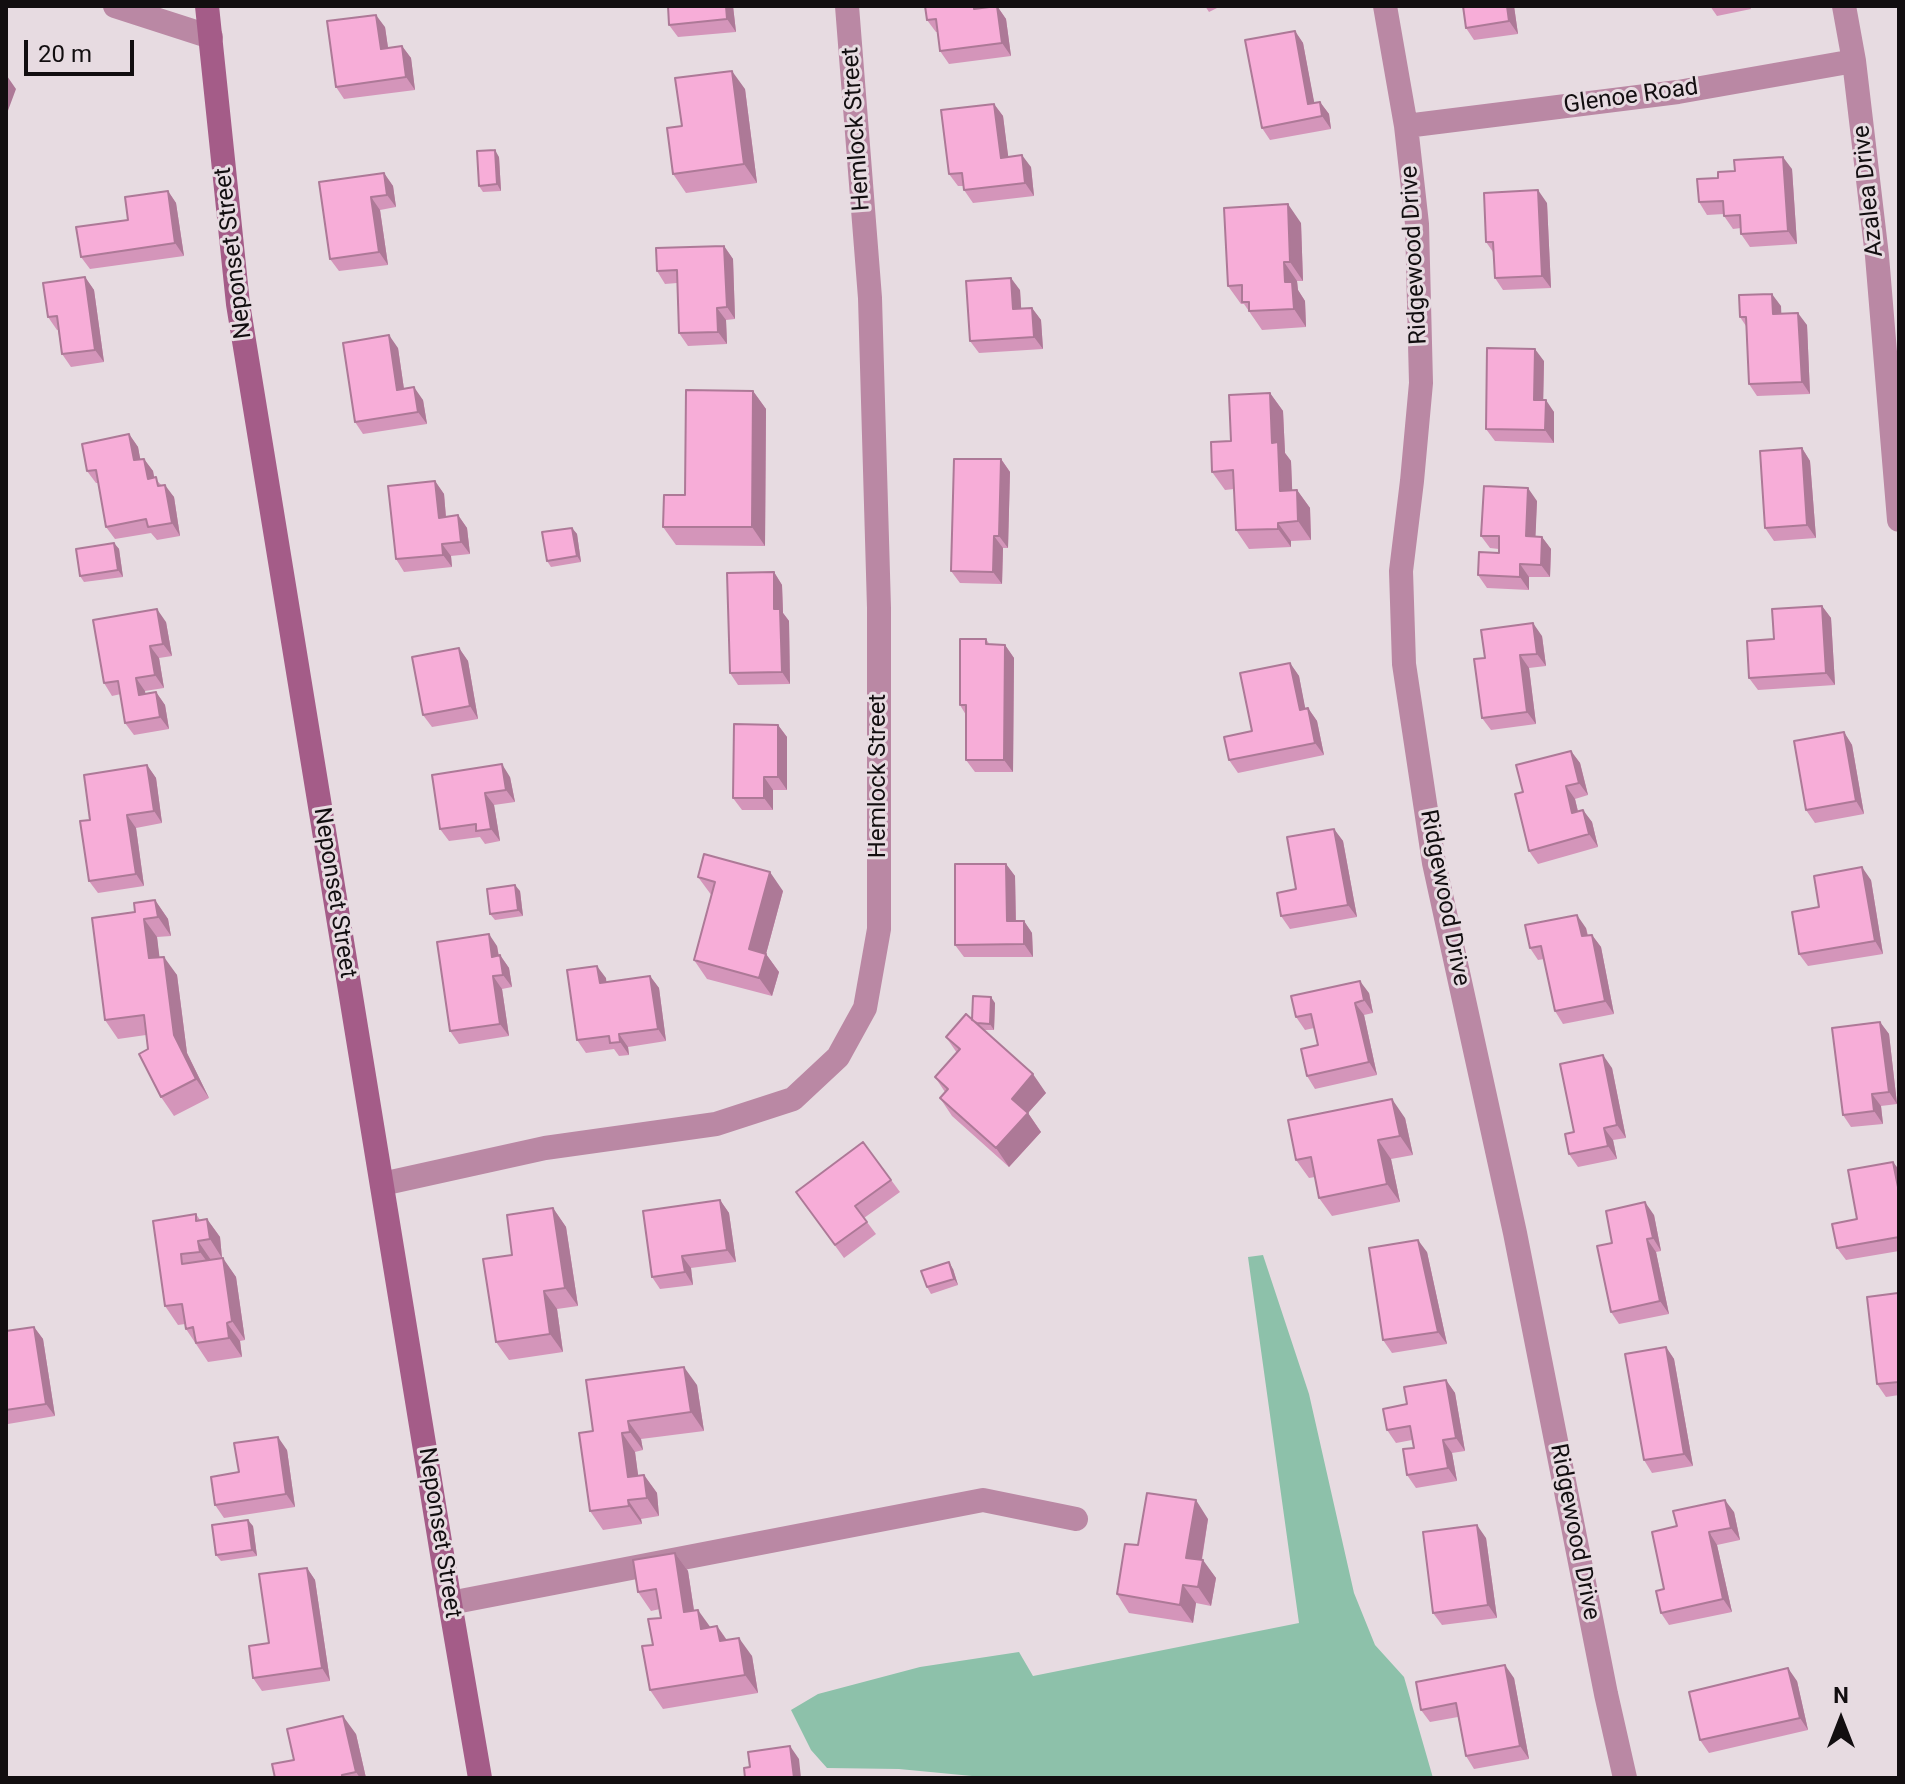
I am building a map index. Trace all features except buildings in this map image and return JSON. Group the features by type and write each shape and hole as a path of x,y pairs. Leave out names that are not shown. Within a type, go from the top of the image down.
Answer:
{"main road":[{"name":"Neponset Street","path":"207,6 238,304 480,1778"}],"street":[{"path":"115,6 211,37"},
{"name":"Hemlock Street","path":"382,1184 545,1148 716,1124 793,1099 838,1057 865,1008 879,929 879,608 870,298 847,6"},
{"name":"Ridgewood Drive","path":"1385,6 1406,126 1417,224 1421,383 1401,571 1404,664 1434,863 1515,1233 1625,1778"},
{"name":"Azalea Drive","path":"1844,6 1854,61 1877,256 1899,520"},
{"name":"Glenoe Road","path":"1406,126 1678,92 1854,61"},
{"path":"450,1603 983,1500 1076,1519"}],"green space":[{"path":"1263,1255 1309,1394 1354,1593 1375,1645 1404,1677 1433,1778 973,1778 899,1769 827,1768 811,1750 791,1710 818,1694 920,1667 1019,1652 1033,1676 1299,1623 1248,1257"}]}
